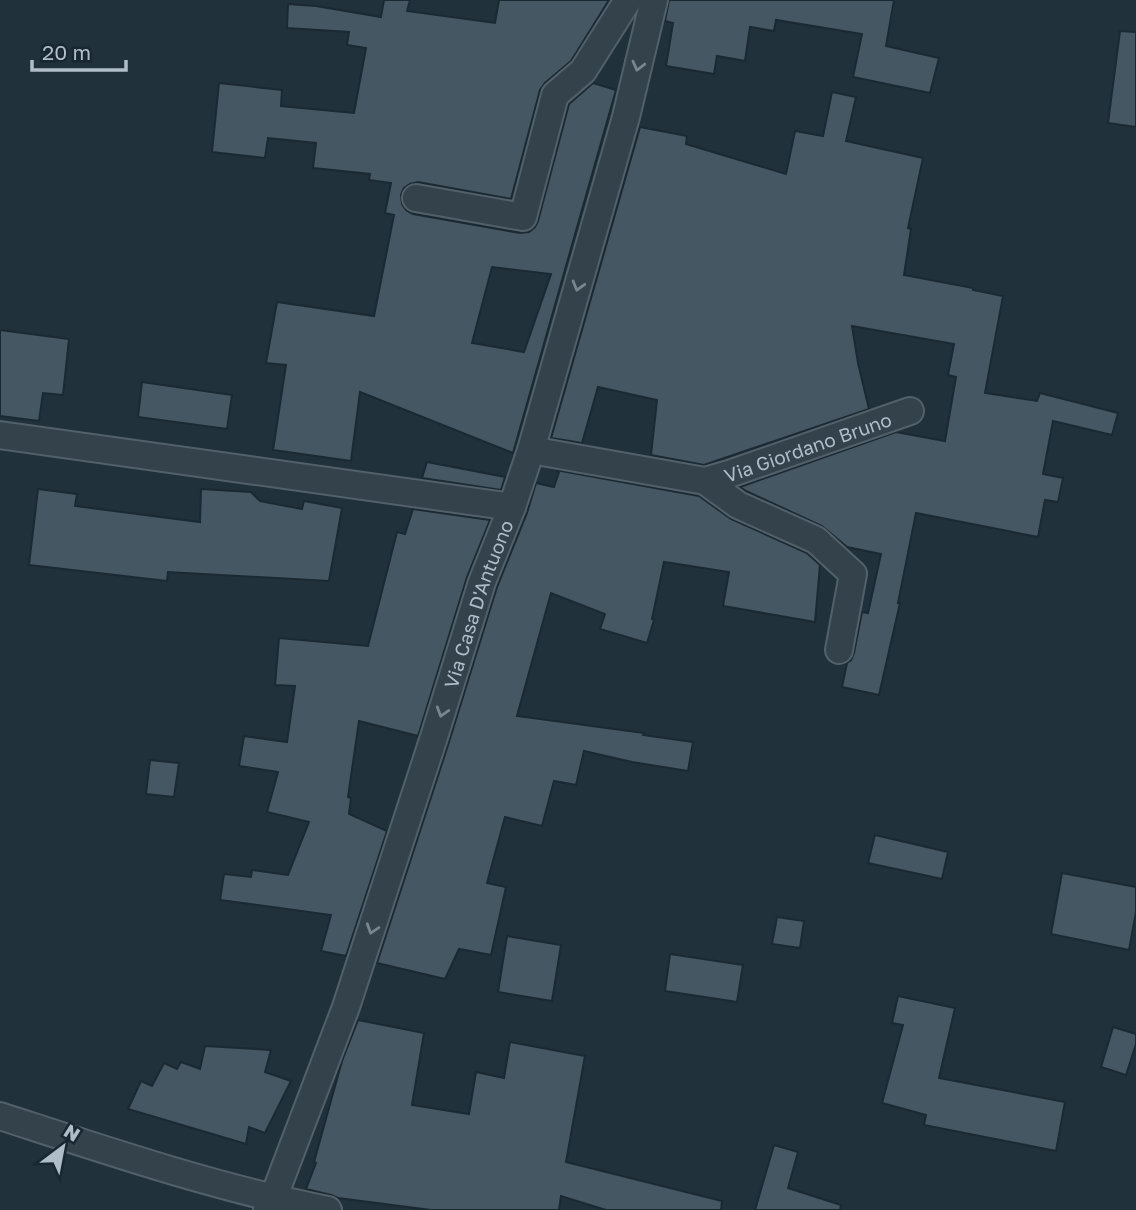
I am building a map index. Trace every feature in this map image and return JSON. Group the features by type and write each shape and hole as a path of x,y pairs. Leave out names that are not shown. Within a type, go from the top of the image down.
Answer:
{"street":[{"path":"416,198 523,217 555,95 583,71 628,0"},
{"name":"Via Casa D'Antuono","path":"270,1205 346,1007 482,582 531,450 626,117 654,0"},
{"name":"Via Giordano Bruno","path":"531,450 705,481 910,411"},
{"path":"0,435 512,507"},
{"name":"Via Giordano Bruno","path":"705,481 738,505 816,540 853,574 839,650"},
{"path":"0,1116 270,1205 328,1210"}],"building":[{"path":"384,0 410,0 407,11 495,23 499,0 609,0 571,61 540,90 511,199 418,182 404,188 401,195 402,204 413,214 520,233 529,232 538,221 569,104 593,83 616,90 513,453 360,392 351,461 273,450 286,365 266,363 277,302 374,316 394,215 385,213 391,183 369,180 370,174 313,168 316,143 268,138 265,158 212,152 219,83 282,90 281,106 354,113 366,48 347,45 349,32 287,28 288,4 381,17","holes":["492,267 551,274 524,352 472,343"]},
{"path":"669,0 894,0 886,46 939,58 930,93 853,77 862,34 776,20 774,31 750,27 745,61 717,56 714,74 666,66 673,23 665,21"},
{"path":"1120,31 1136,32 1136,127 1108,123"},
{"path":"832,92 856,97 846,141 923,158 908,228 911,229 904,275 1003,296 985,393 1037,401 1040,393 1118,413 1112,435 1053,421 1043,474 1063,478 1058,502 1045,500 1038,537 916,513 900,603 879,695 842,687 847,663 854,653 862,612 868,613 881,554 847,547 822,526 740,487 896,432 945,441 956,377 948,375 954,344 852,326 869,409 704,465 651,455 657,400 598,387 582,443 551,438 640,127 687,136 686,144 786,174 795,131 823,136"},
{"path":"0,330 69,339 63,395 43,393 39,421 0,416"},
{"path":"142,382 232,395 227,429 138,417"},
{"path":"427,462 505,477 501,490 422,478"},
{"path":"556,470 699,496 731,519 807,553 820,565 815,622 723,606 729,572 664,562 652,619 654,620 647,643 600,629 605,614 551,593 517,716 693,742 688,771 584,751 576,785 554,781 542,826 505,817 487,883 506,887 491,955 459,949 445,979 377,963 497,587 527,513 536,483 554,487 559,472"},
{"path":"38,489 77,494 75,506 200,522 201,489 251,492 260,501 302,509 304,501 342,508 329,581 168,572 167,581 29,565"},
{"path":"413,509 490,520 467,577 418,736 359,721 348,797 351,798 349,814 387,831 346,956 321,951 331,915 220,900 224,874 251,877 252,870 288,875 309,822 267,812 278,772 239,766 244,736 287,742 295,686 275,685 279,638 368,646 397,532 405,534"},
{"path":"150,760 179,763 174,797 146,794"},
{"path":"875,835 948,852 942,879 868,863"},
{"path":"1062,873 1136,887 1136,912 1129,950 1051,934"},
{"path":"777,917 804,921 800,948 772,944"},
{"path":"507,936 561,945 552,1001 498,992"},
{"path":"670,954 743,965 737,1002 665,991"},
{"path":"898,996 955,1008 939,1078 1065,1102 1056,1151 924,1125 926,1115 882,1103 903,1025 892,1023"},
{"path":"358,1020 424,1033 412,1105 469,1114 476,1072 504,1078 510,1042 585,1056 566,1162 722,1201 721,1210 606,1210 561,1196 559,1210 431,1210 338,1198 306,1189 316,1163 314,1162 342,1061"},
{"path":"1113,1027 1136,1034 1136,1044 1126,1075 1101,1067"},
{"path":"205,1046 271,1050 265,1072 291,1081 265,1133 249,1127 246,1144 128,1109 141,1081 152,1086 164,1063 177,1069 181,1062 200,1069"},
{"path":"774,1145 798,1152 788,1188 841,1205 840,1210 755,1210"}]}
